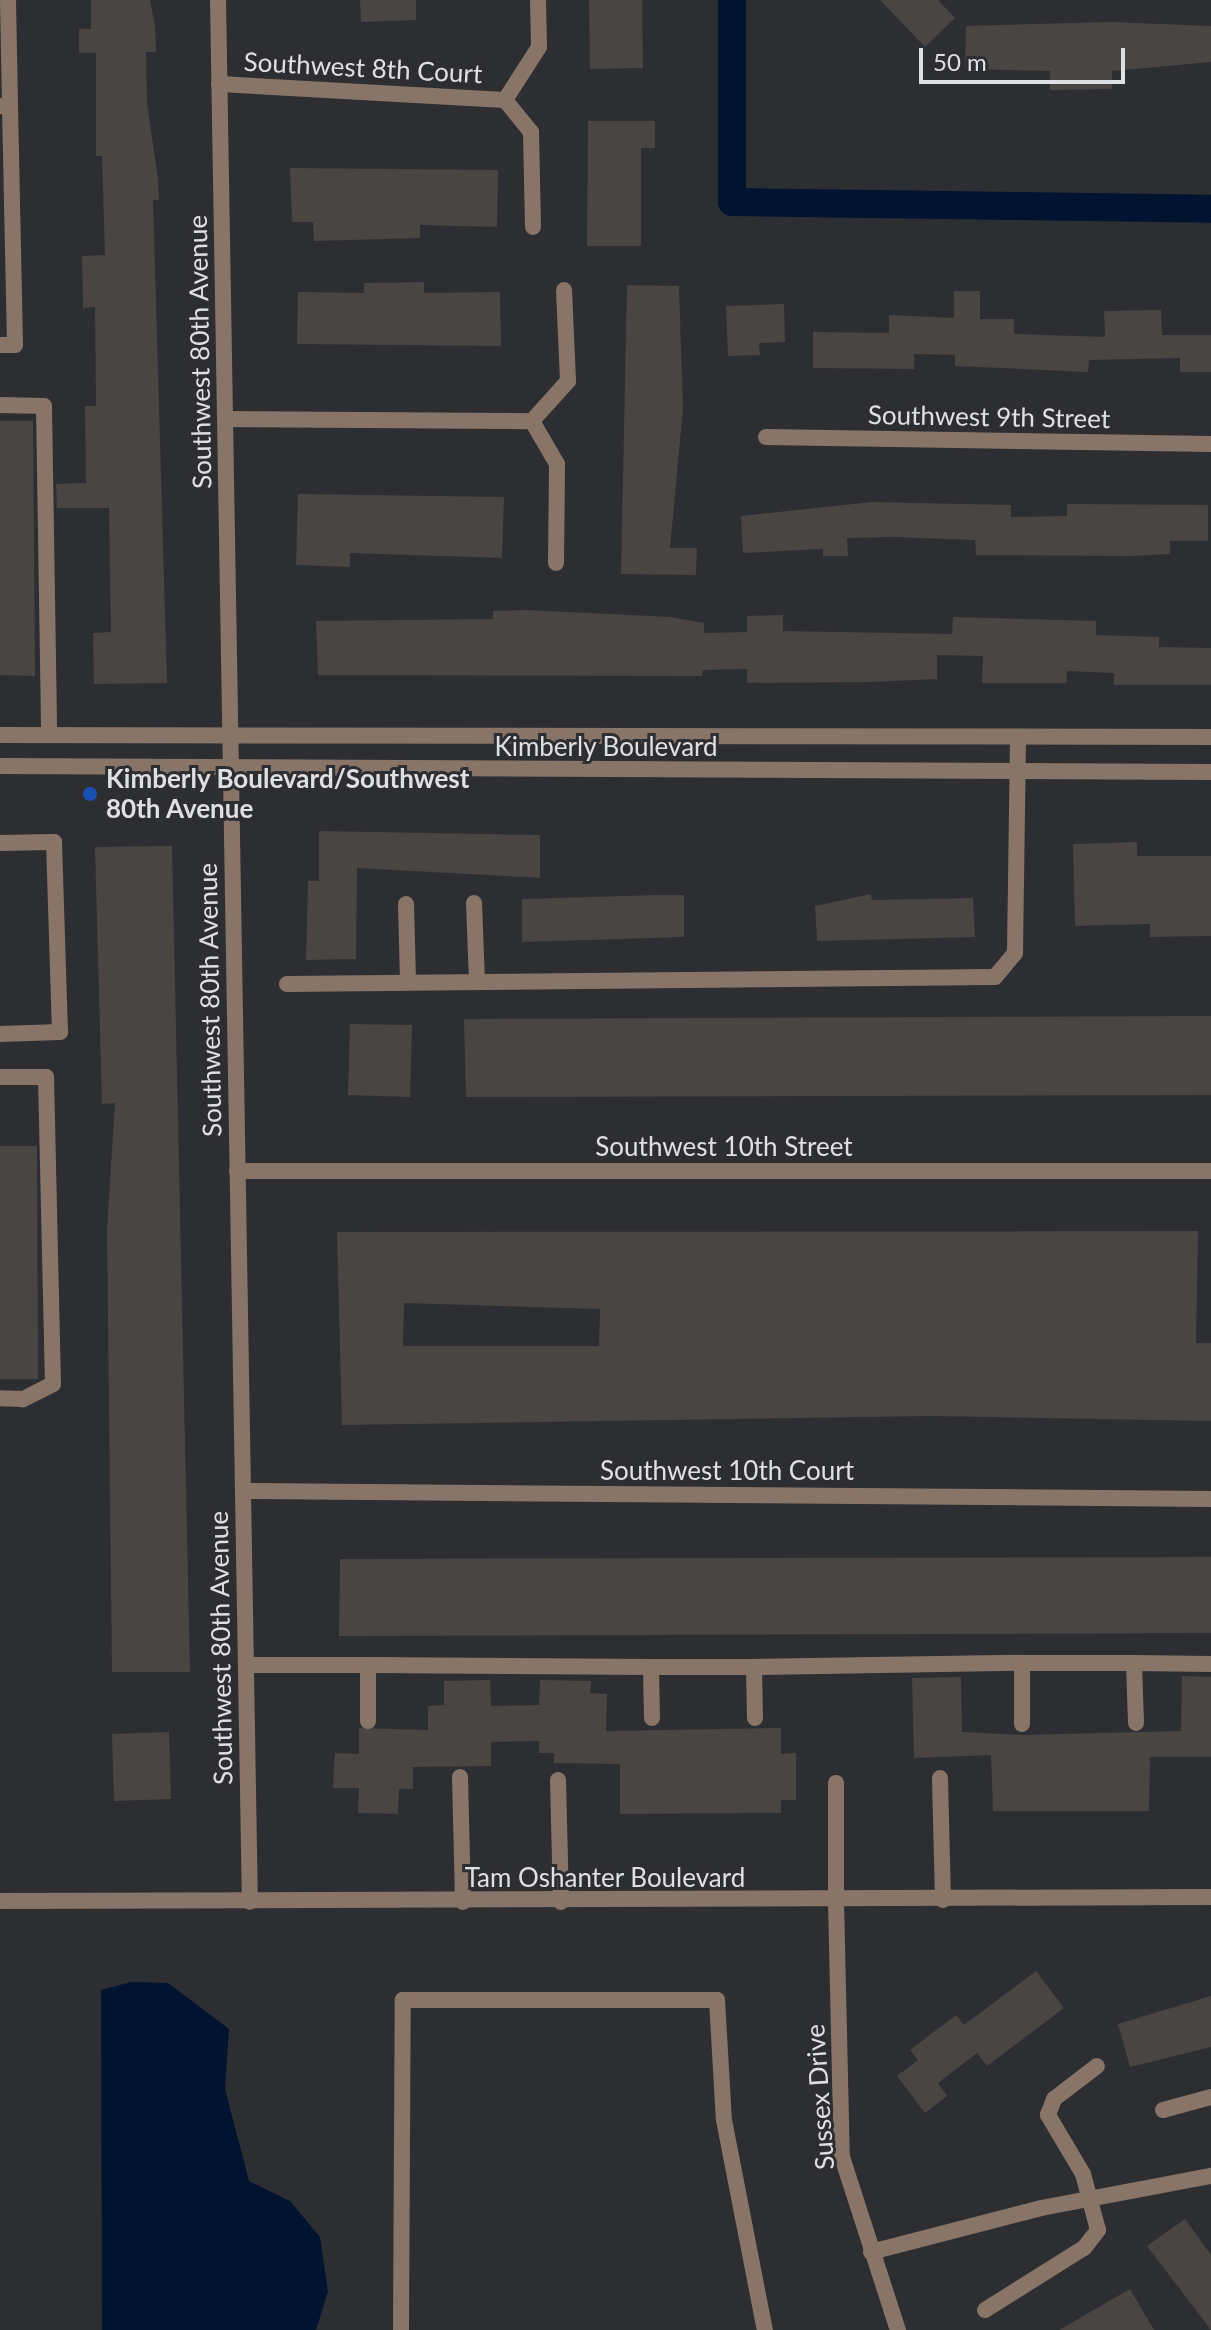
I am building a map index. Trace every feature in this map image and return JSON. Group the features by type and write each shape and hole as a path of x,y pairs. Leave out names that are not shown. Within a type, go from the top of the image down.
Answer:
{"street":[{"path":"0,345 15,345 5,106 8,0"},
{"name":"Southwest 80th Avenue","path":"218,0 250,1902"},
{"path":"533,227 531,132 505,100 539,47 538,0"},
{"name":"Southwest 8th Court","path":"219,84 505,100"},
{"path":"225,419 532,421 568,381 564,290"},
{"path":"0,405 44,406 49,735"},
{"path":"532,421 557,464 556,563"},
{"name":"Southwest 9th Street","path":"766,437 1211,444"},
{"name":"Kimberly Boulevard","path":"0,735 1211,737"},
{"path":"287,984 995,977 1015,953 1018,737"},
{"name":"Kimberly Boulevard","path":"0,766 230,770 1211,772"},
{"path":"0,843 54,842 60,1032 0,1034"},
{"path":"474,903 477,982"},
{"path":"406,904 408,982"},
{"path":"0,1077 46,1077 53,1384 23,1399 0,1398"},
{"name":"Southwest 10th Street","path":"237,1171 1211,1171"},
{"name":"Southwest 10th Court","path":"243,1491 1211,1499"},
{"path":"1022,1663 1022,1724"},
{"path":"1134,1663 1136,1723"},
{"path":"246,1665 754,1667 1211,1664"},
{"path":"368,1665 368,1721"},
{"path":"651,1667 652,1718"},
{"path":"754,1667 755,1718"},
{"path":"460,1777 463,1902"},
{"path":"940,1778 943,1900"},
{"path":"558,1780 561,1902"},
{"name":"Sussex Drive","path":"836,1783 842,2157 898,2330"},
{"name":"Tam Oshanter Boulevard","path":"0,1901 561,1902 1211,1897"},
{"path":"401,2330 403,2000 717,2000 724,2120 765,2330"},
{"path":"985,2310 1084,2248 1098,2230 1090,2198 1048,2107 1097,2066"},
{"path":"1163,2110 1211,2097"},
{"path":"871,2252 1090,2198 1211,2176"}],"water":[{"path":"131,1982 168,1983 229,2029 225,2089 249,2181 290,2201 320,2237 328,2292 316,2330 102,2330 101,1990"}],"building":[{"path":"91,0 150,0 155,27 156,52 146,52 147,104 159,200 153,200 167,683 94,684 93,633 111,632 109,508 57,508 56,484 86,483 85,406 96,406 95,307 83,308 82,256 105,255 102,156 96,156 96,53 79,53 79,29 91,29"},
{"path":"360,0 416,0 416,20 361,22"},
{"path":"589,0 642,0 643,68 590,69"},
{"path":"880,0 938,0 955,18 925,47"},
{"path":"1111,22 1211,26 1211,62 1112,71 1112,89 1050,90 1050,71 965,69 966,26"},
{"path":"588,121 655,121 655,148 641,148 641,246 587,246"},
{"path":"290,168 498,170 497,227 420,225 420,238 314,241 313,222 292,222"},
{"path":"424,282 424,293 500,292 501,346 297,344 298,292 364,293 364,283"},
{"path":"627,285 679,286 683,409 670,548 697,548 696,575 621,574"},
{"path":"954,291 980,291 980,319 1014,319 1014,334 1105,337 1104,311 1161,310 1162,335 1211,335 1211,372 1180,372 1180,358 1089,360 1088,372 955,366 955,355 914,354 914,369 813,368 813,332 889,333 889,315 954,318"},
{"path":"784,304 785,342 759,343 760,355 728,356 726,306"},
{"path":"0,421 33,421 35,676 0,675"},
{"path":"298,494 504,497 502,558 350,553 350,567 296,565"},
{"path":"872,502 1011,505 1011,517 1067,516 1067,504 1208,505 1208,541 1170,541 1170,554 1129,556 976,555 975,540 894,537 847,538 848,556 823,556 823,549 743,553 741,516"},
{"path":"493,611 670,617 704,623 704,633 747,632 747,616 783,615 783,631 952,634 953,617 1096,621 1096,635 1159,637 1159,647 1211,648 1211,685 1114,685 1114,673 1067,671 1066,683 982,683 983,656 937,655 937,679 870,682 747,683 747,669 703,670 702,676 318,675 316,621 493,619"},
{"path":"319,831 540,835 540,878 357,868 356,959 306,960 308,881 319,881"},
{"path":"1137,842 1137,856 1211,856 1211,936 1150,937 1150,924 1075,926 1073,844"},
{"path":"172,846 190,1672 112,1672 107,1229 115,1103 102,1104 95,847"},
{"path":"871,894 872,900 973,898 975,937 817,941 815,906"},
{"path":"684,895 684,937 522,942 522,899"},
{"path":"1211,1016 1211,1095 466,1097 464,1019"},
{"path":"350,1024 412,1025 410,1097 348,1095"},
{"path":"0,1146 37,1146 38,1379 0,1379"},
{"path":"1198,1231 1196,1343 1211,1343 1211,1421 932,1416 342,1425 337,1232","holes":["404,1303 600,1309 599,1346 403,1346"]},
{"path":"1211,1557 1211,1633 339,1636 340,1559"},
{"path":"1182,1676 1211,1677 1211,1757 1150,1757 1149,1811 993,1811 991,1755 914,1758 912,1678 961,1677 962,1732 1023,1735 1181,1731"},
{"path":"490,1680 491,1706 539,1705 540,1680 591,1681 590,1693 607,1694 606,1731 781,1728 781,1754 796,1753 796,1800 781,1800 781,1813 620,1814 620,1764 554,1763 554,1753 539,1753 539,1741 491,1742 491,1766 413,1767 413,1789 399,1789 398,1814 358,1813 359,1788 333,1788 335,1753 359,1754 359,1728 428,1730 428,1706 444,1705 444,1681"},
{"path":"169,1732 171,1799 114,1801 112,1734"},
{"path":"1036,1971 1064,2008 987,2066 977,2053 938,2083 947,2096 925,2113 897,2076 918,2060 910,2050 956,2015 964,2025"},
{"path":"1211,1996 1211,2047 1130,2067 1118,2024"},
{"path":"1185,2219 1211,2255 1211,2330 1147,2246"},
{"path":"1130,2289 1154,2330 1059,2330"}],"waterway":[{"path":"732,0 732,202 1211,209"}],"place":[{"name":"Kimberly Boulevard/Southwest 80th Avenue","path":"90,794"}]}
